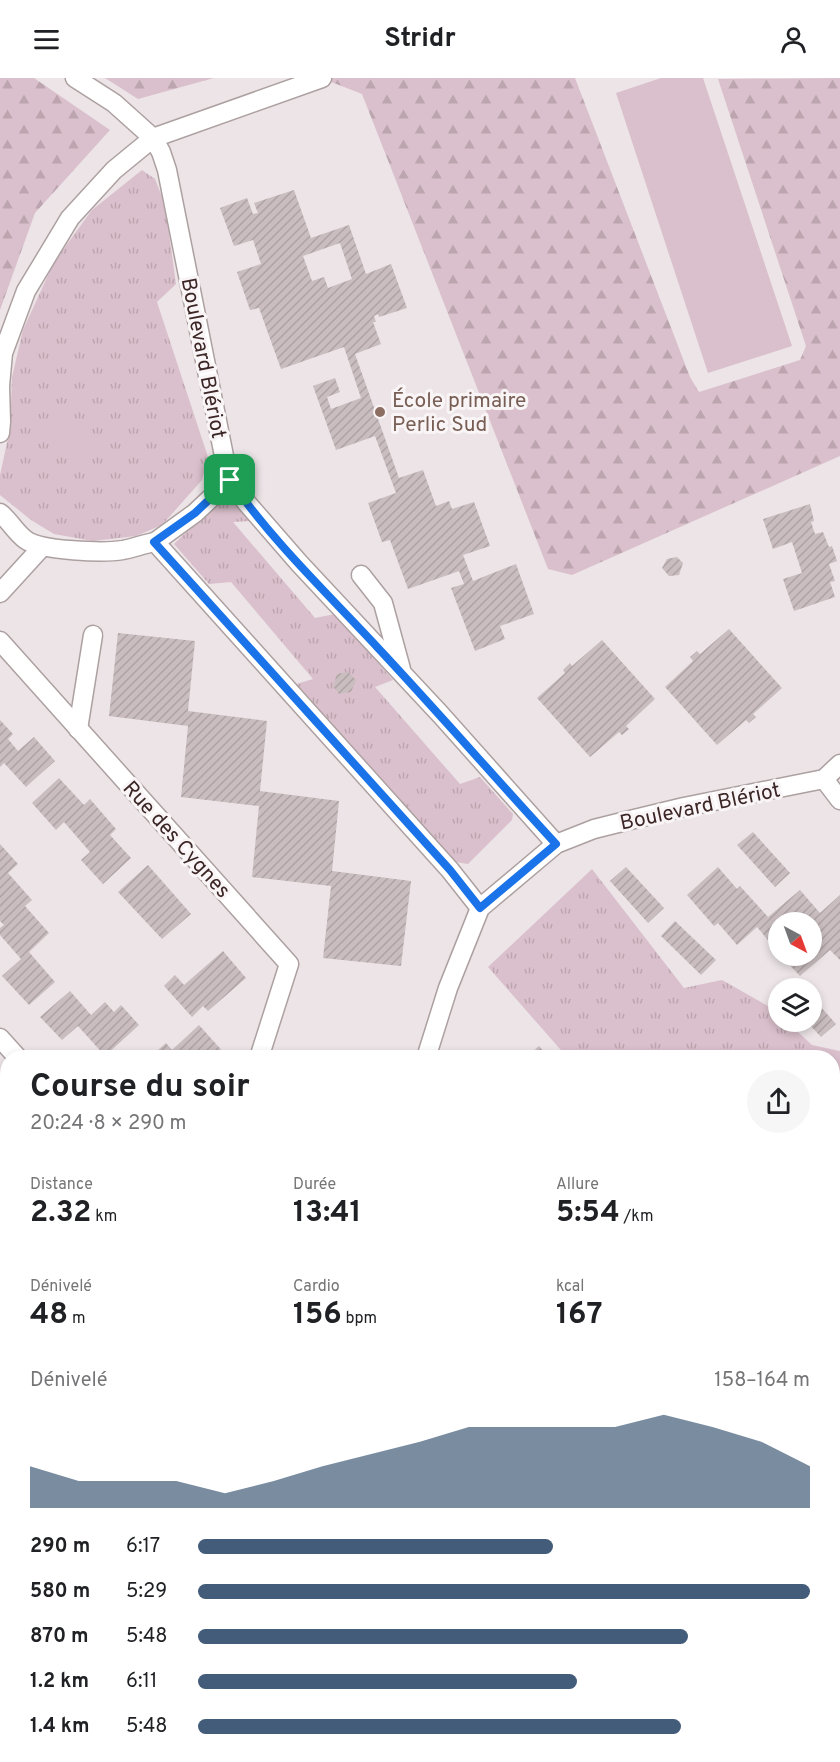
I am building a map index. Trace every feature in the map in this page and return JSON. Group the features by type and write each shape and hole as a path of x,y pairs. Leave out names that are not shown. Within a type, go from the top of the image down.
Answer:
{"street":[{"name":"Boulevard Blériot","path":"75,78 114,103 153,138 161,152 167,170 230,480 299,563 403,674 556,844"},
{"path":"0,433 3,353 26,291 70,218 114,170 153,138 322,78"},
{"path":"0,513 26,540 42,548 122,550 154,542 195,513 230,480"},
{"path":"154,542 450,870 480,908 448,987 428,1050"},
{"path":"0,593 42,548"},
{"path":"362,575 383,603 403,674"},
{"path":"78,729 93,635"},
{"name":"Rue des Cygnes","path":"0,641 289,964 262,1050"},
{"path":"840,764 824,779 840,800"},
{"name":"Boulevard Blériot","path":"480,908 556,844 594,829 684,807 824,779"},
{"path":"0,1038 11,1050"}],"green space":[{"path":"0,78 34,78 110,130 35,213 0,310"},
{"path":"105,78 214,78 138,99"},
{"path":"321,78 575,78 690,377 699,392 800,360 806,346 718,79 840,78 840,456 572,575 548,569 362,94"},
{"path":"661,78 703,78 792,346 708,373 616,93"},
{"path":"142,170 155,179 165,204 176,284 157,302 208,457 202,480 162,525 136,536 93,541 54,534 31,520 0,495 0,475 10,429 12,377 23,330 54,262 92,210"},
{"path":"56,408 103,446 88,464 41,426"},
{"path":"228,496 250,521 233,522 315,618 335,614 393,680 375,687 460,784 480,777 513,814 512,820 468,864 456,862 293,685 313,679 231,582 209,584 174,544 206,513"},
{"path":"592,869 684,988 722,980 768,1006 768,1032 798,1032 812,1045 835,1050 561,1050 488,967"}],"building":[{"path":"294,190 311,238 349,225 366,274 391,264 407,308 379,317 378,314 374,316 376,322 373,322 381,344 355,354 399,478 423,470 436,506 449,501 452,509 474,502 490,546 463,555 473,581 516,564 534,614 500,626 505,639 475,651 451,588 464,584 459,571 408,589 390,540 382,542 368,503 396,493 375,436 336,450 313,386 335,378 340,392 327,397 331,409 361,398 344,347 281,369 259,308 250,310 237,272 261,264 253,240 234,246 220,208 247,198 253,214 258,213 254,203","holes":["340,243 352,279 328,288 324,277 312,281 303,256"]},
{"path":"810,504 814,521 811,522 815,534 823,532 829,547 832,546 837,561 829,564 835,581 830,582 835,597 794,611 783,579 802,573 792,542 773,549 763,519"},
{"path":"677,557 683,563 679,575 669,576 662,568 667,559"},
{"path":"729,629 782,688 753,714 756,717 749,723 746,720 717,745 665,687 693,661 690,657 697,651 700,654"},
{"path":"118,633 195,641 188,711 267,721 260,791 339,801 332,871 411,881 401,966 323,958 331,886 252,877 259,806 181,797 188,726 109,716"},
{"path":"602,640 655,699 626,726 629,729 622,735 619,732 590,757 537,698 565,673 563,670 570,663 572,666"},
{"path":"348,672 356,680 351,692 339,694 333,686 337,674"},
{"path":"0,720 13,734 8,739 18,751 34,737 55,761 26,787 4,763 0,767"},
{"path":"59,778 84,805 90,799 116,829 110,835 131,858 103,884 81,860 90,852 64,822 56,830 32,803"},
{"path":"753,832 790,873 775,887 737,845"},
{"path":"0,844 18,864 8,873 32,900 25,906 49,933 29,952 55,982 29,1005 2,976 21,959 0,935 0,928 4,925 0,921"},
{"path":"148,865 191,914 162,939 118,892"},
{"path":"626,867 664,908 648,923 610,881"},
{"path":"718,867 737,889 740,886 768,917 768,940 757,927 737,945 718,923 714,926 687,895"},
{"path":"800,890 819,912 774,912"},
{"path":"840,895 840,960 830,950 822,957 821,912"},
{"path":"675,921 716,960 701,975 661,936"},
{"path":"223,951 246,978 208,1011 203,1006 192,1017 164,986 175,975 184,985"},
{"path":"790,966 812,966 800,976"},
{"path":"70,991 91,1015 105,1002 114,1012 121,1005 139,1025 112,1050 100,1050 78,1026 62,1040 40,1017"},
{"path":"822,1008 836,1024 821,1037 816,1032 822,1032"},
{"path":"199,1025 221,1050 172,1050"},
{"path":"166,1043 172,1050 158,1050"}],"place":[{"name":"École primaire Perlic Sud","path":"380,412"}],"route":[{"path":"230,480 299,563 556,844 480,908 450,870 154,542 195,513 230,480"}]}
